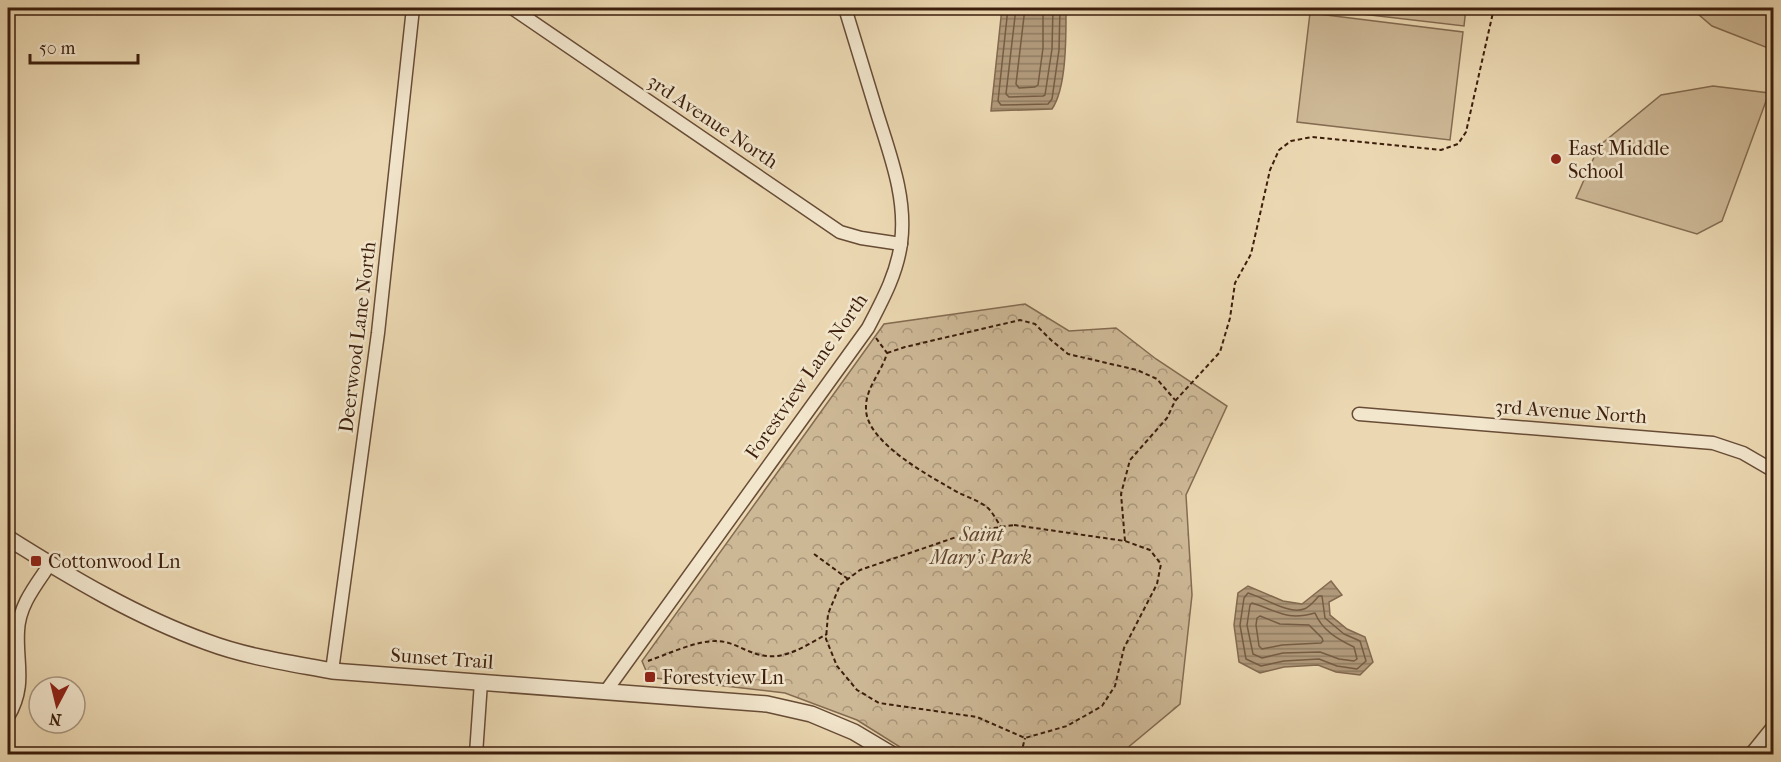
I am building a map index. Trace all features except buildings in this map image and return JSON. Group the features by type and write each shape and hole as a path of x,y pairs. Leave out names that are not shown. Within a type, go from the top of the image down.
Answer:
{"street":[{"name":"Deerwood Lane North","path":"332,671 378,333 413,8"},
{"name":"3rd Avenue North","path":"512,8 840,232 861,238 901,244"},
{"name":"Forestview Lane North","path":"606,691 868,328 886,293 901,244 901,204 896,173 845,8"},
{"name":"3rd Avenue North","path":"1359,414 1713,443 1743,453 1773,471"},
{"name":"Sunset Trail","path":"8,538 50,564 156,621 208,643 269,660 332,671 767,704 811,714 854,732 891,754"},
{"path":"8,717 18,692 21,671 18,631 21,612 29,595 50,564"},
{"path":"476,754 481,682"},
{"path":"1753,754 1773,728"}],"path":[{"path":"1125,541 1121,494 1130,460 1167,418 1175,401 1220,352 1230,318 1235,283 1251,254 1270,170 1279,150 1291,141 1312,137 1441,150 1458,144 1466,132 1494,8"},
{"path":"1001,527 988,508 924,472 888,446 871,426 866,409 872,384 887,353 1020,320 1035,324 1068,354 1137,370 1157,379 1175,401"},
{"path":"868,328 887,353"},
{"path":"1014,525 1125,541 1150,550 1161,564 1157,584 1124,648 1115,686 1102,706 1067,726 1025,738 977,717 879,704 857,690 837,666 826,639 828,614 840,585 860,570 974,531 1014,525"},
{"path":"814,554 848,579"},
{"path":"648,662 682,649 715,641 737,645 761,656 786,655 826,634"},
{"path":"1021,754 1025,738"}],"green space":[{"path":"1310,8 1466,8 1464,26"},
{"path":"1691,8 1773,8 1773,50 1712,26"},
{"path":"1310,13 1463,32 1450,140 1297,122"},
{"path":"1713,86 1769,93 1722,221 1697,234 1576,198 1599,146 1661,95"},
{"name":"Saint Mary's Park","path":"1025,304 1069,331 1116,328 1156,359 1227,406 1186,495 1192,595 1180,704 1120,754 911,754 857,720 785,693 655,678 647,673 642,661 884,324"}],"water":[{"path":"1002,8 1066,8 1063,74 1061,88 1052,109 991,111"},
{"path":"1331,581 1342,595 1329,602 1330,615 1347,629 1365,637 1373,662 1360,675 1336,672 1318,665 1284,667 1260,673 1239,662 1234,625 1238,593 1248,586 1283,601 1302,604"}],"place":[{"name":"East Middle School","path":"1556,159"},
{"name":"Cottonwood Ln","path":"36,561"},
{"name":"Forestview Ln","path":"650,677"}]}
